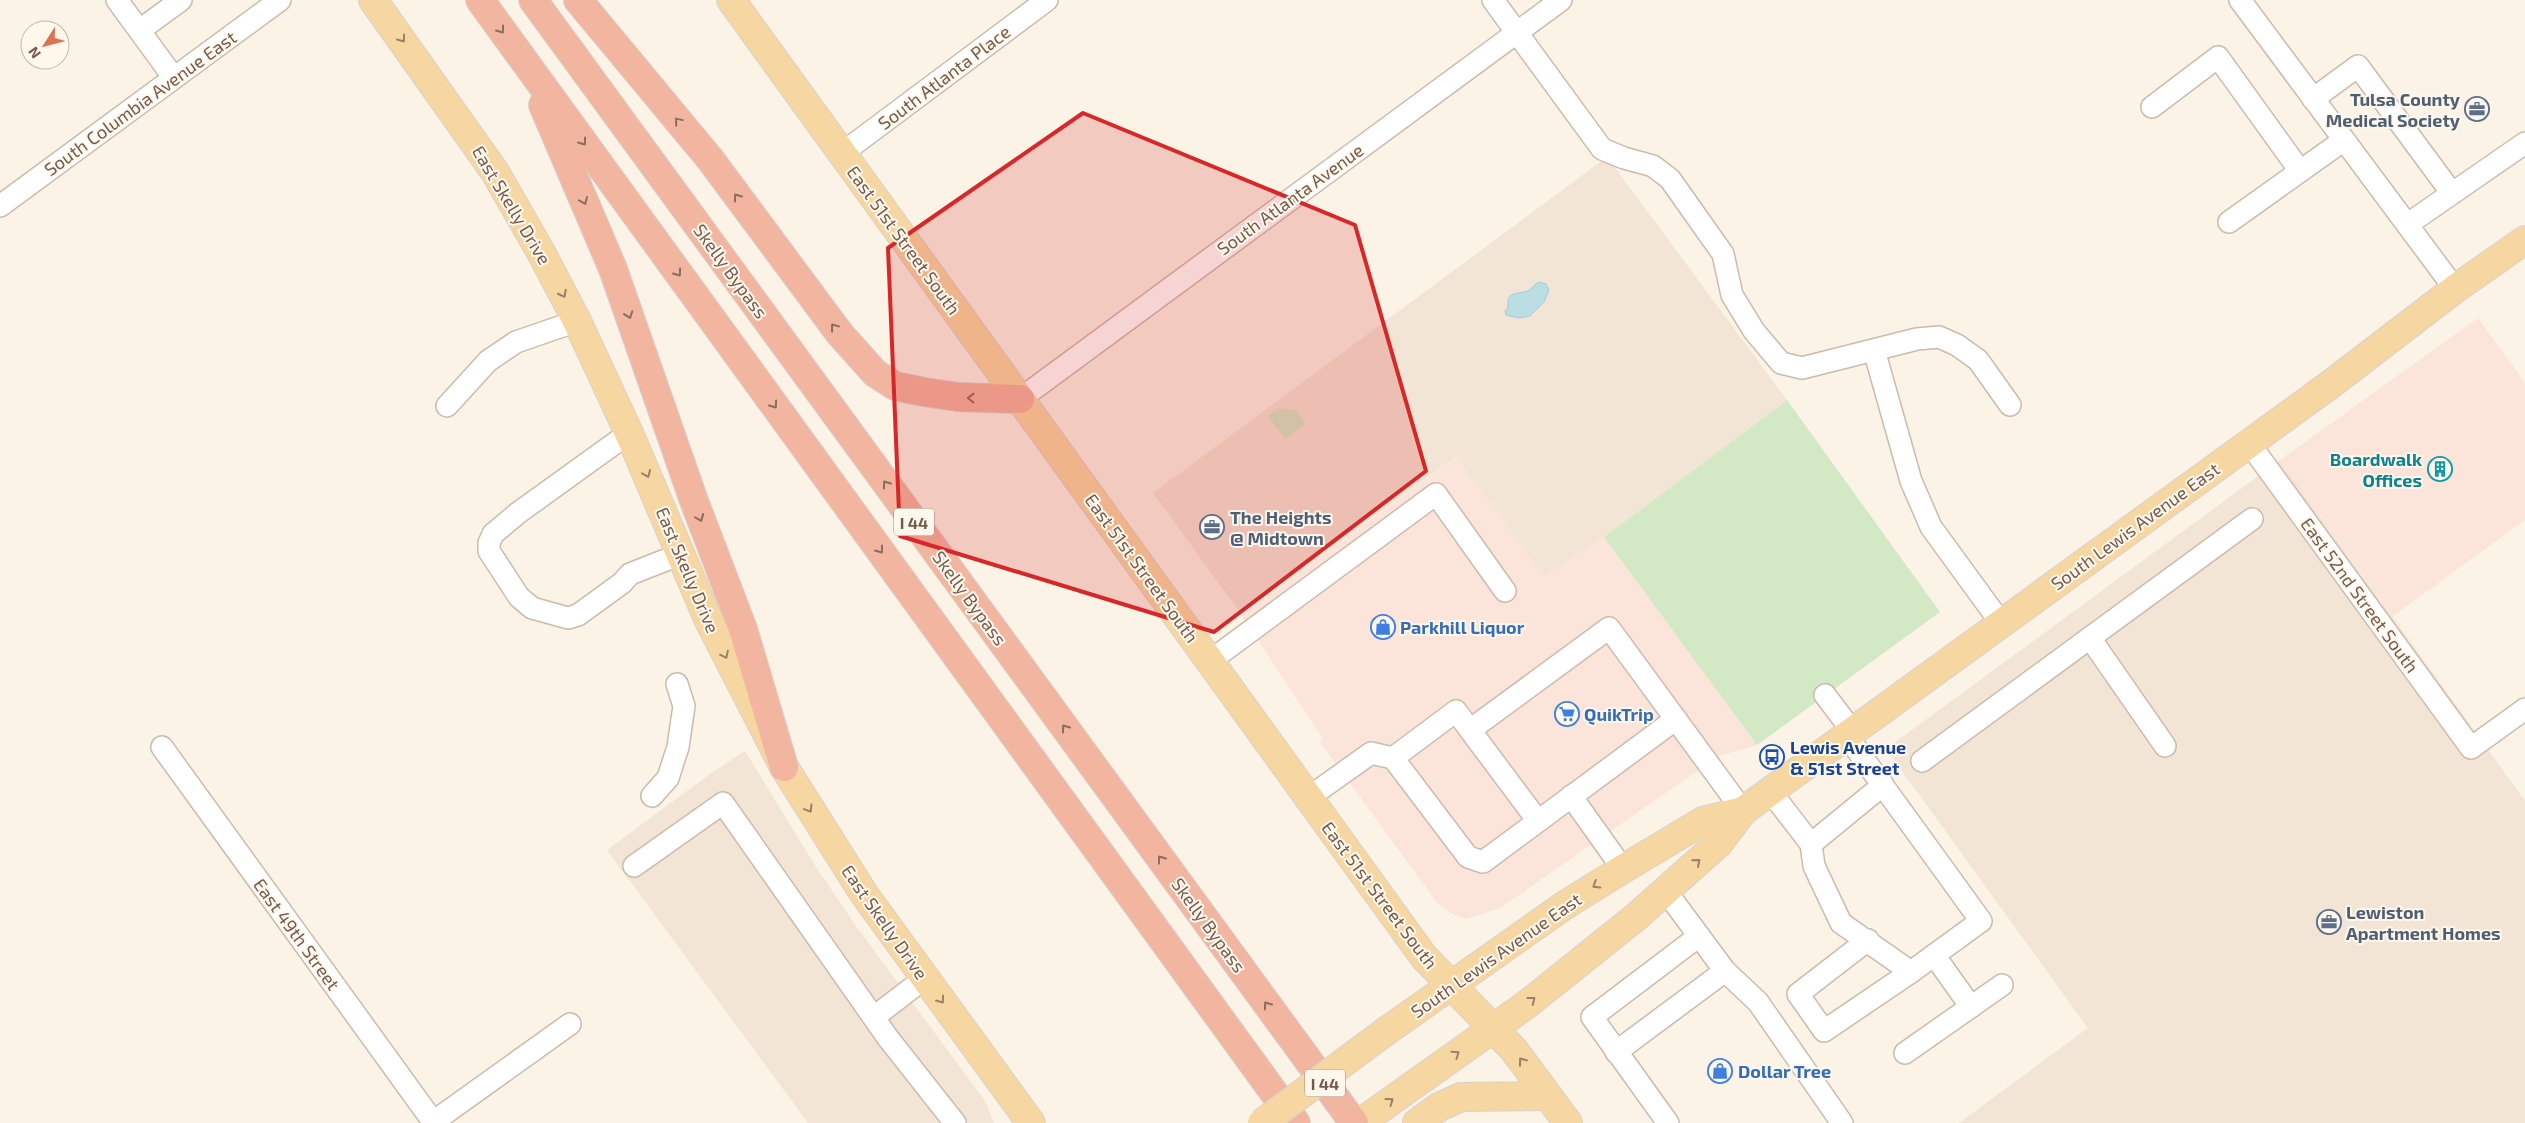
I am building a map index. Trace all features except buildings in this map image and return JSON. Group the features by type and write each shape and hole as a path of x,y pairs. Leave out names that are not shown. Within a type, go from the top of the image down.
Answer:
{"highway":[{"name":"I 44","path":"480,0 1296,1123"},
{"name":"Skelly Bypass","path":"533,0 1354,1123"},
{"path":"578,0 710,159 840,334 875,373 895,386 924,392 958,398 1020,399"},
{"path":"523,60 613,269 694,501 743,629 784,767"}],"main road":[{"name":"East Skelly Drive","path":"373,0 495,172 543,256 577,322 629,433 708,619 784,767 864,894 1031,1123"},
{"name":"East 51st Street South","path":"731,0 1424,957 1514,1050 1568,1123"},
{"name":"South Lewis Avenue East","path":"1360,1123 1556,981 1719,843 1743,810 2250,443 2455,289 2525,240"},
{"name":"South Lewis Avenue East","path":"1262,1123 1385,1032 1565,905 1704,821 1743,810"},
{"path":"1665,890 1659,881 1660,873 1683,834"},
{"path":"1417,1123 1440,1106 1461,1097 1548,1096"}],"street":[{"path":"117,0 174,78"},
{"path":"140,30 181,0"},
{"name":"South Columbia Avenue East","path":"0,206 280,0"},
{"name":"South Atlanta Place","path":"841,154 1048,0"},
{"path":"1493,0 1602,149 1624,158 1654,166 1670,179 1723,254 1732,295 1754,330 1781,363 1802,368 1917,339 1939,338 1957,345 1978,360 2010,405"},
{"name":"South Atlanta Avenue","path":"1020,399 1561,0"},
{"path":"2240,0 2455,289"},
{"path":"2152,107 2218,57 2300,171"},
{"path":"2313,99 2358,66 2451,192"},
{"path":"2230,222 2344,140"},
{"path":"2408,224 2451,192 2525,143"},
{"path":"447,406 488,361 516,342 577,322"},
{"path":"1874,350 1911,481 1931,527 2002,623"},
{"path":"629,433 518,513 494,534 489,543 489,551 519,597 532,608 568,618 578,615 622,583 630,574 681,554"},
{"name":"East 52nd Street South","path":"2250,443 2471,748 2525,709"},
{"path":"1210,661 1436,494 1506,591"},
{"path":"1922,761 2252,519"},
{"path":"1470,730 1609,628 1743,810"},
{"path":"2090,638 2165,746"},
{"path":"652,796 668,778 678,746 684,706 677,684"},
{"path":"1825,694 1883,785 1981,921 1911,972 1824,1031 1798,994 1868,940"},
{"path":"1393,758 1456,711 1538,820"},
{"path":"1308,798 1371,753 1393,758 1468,857 1483,862 1676,719"},
{"name":"East 49th Street","path":"162,747 433,1122 570,1024"},
{"path":"1811,844 1883,785"},
{"path":"1770,791 1811,844 1814,866 1841,923 1868,940 1911,972"},
{"path":"1571,796 1622,869"},
{"path":"634,866 723,803 874,1017 956,1123"},
{"path":"1665,890 1725,971 1758,1002 1842,1123"},
{"path":"1668,1123 1592,1017 1699,936"},
{"path":"1934,955 1970,1007"},
{"path":"1616,1052 1725,971"},
{"path":"874,1017 925,978"},
{"path":"1905,1053 2002,985"}],"highlighted area":[{"path":"1083,113 1355,225 1426,471 1214,632 900,536 888,248"}],"shaded area":[{"name":"The Heights @ Midtown","path":"1607,157 1787,400 1604,537 1544,577 1456,457 1241,614 1153,493"},
{"path":"2478,318 2525,383 2525,520 2393,616 2280,460"},
{"name":"QuikTrip","path":"1457,457 1544,577 1604,537 1757,745 1719,756 1500,908 1466,919 1450,913 1438,904 1320,742 1323,739 1241,614"},
{"name":"Lewiston Apartment Homes","path":"2280,460 2525,801 2525,1123 1959,1123 2088,1028 1886,749"},
{"path":"745,751 814,864 856,926 985,1101 994,1123 808,1123 607,850 710,774"}],"green space":[{"path":"1787,400 1940,612 1757,745 1604,537"},
{"path":"1279,408 1296,410 1306,424 1285,439 1268,416"}],"water":[{"path":"1539,282 1546,284 1549,290 1544,302 1530,316 1519,318 1506,315 1505,311 1508,308 1511,295 1525,292"}],"place":[{"name":"Tulsa County Medical Society","path":"2477,109"},
{"name":"Boardwalk Offices","path":"2440,469"},
{"name":"The Heights @ Midtown","path":"1212,527"},
{"name":"Parkhill Liquor","path":"1383,627"},
{"name":"QuikTrip","path":"1567,714"},
{"name":"Lewis Avenue & 51st Street","path":"1772,757"},
{"name":"Lewiston Apartment Homes","path":"2329,922"},
{"name":"Dollar Tree","path":"1720,1071"}]}
